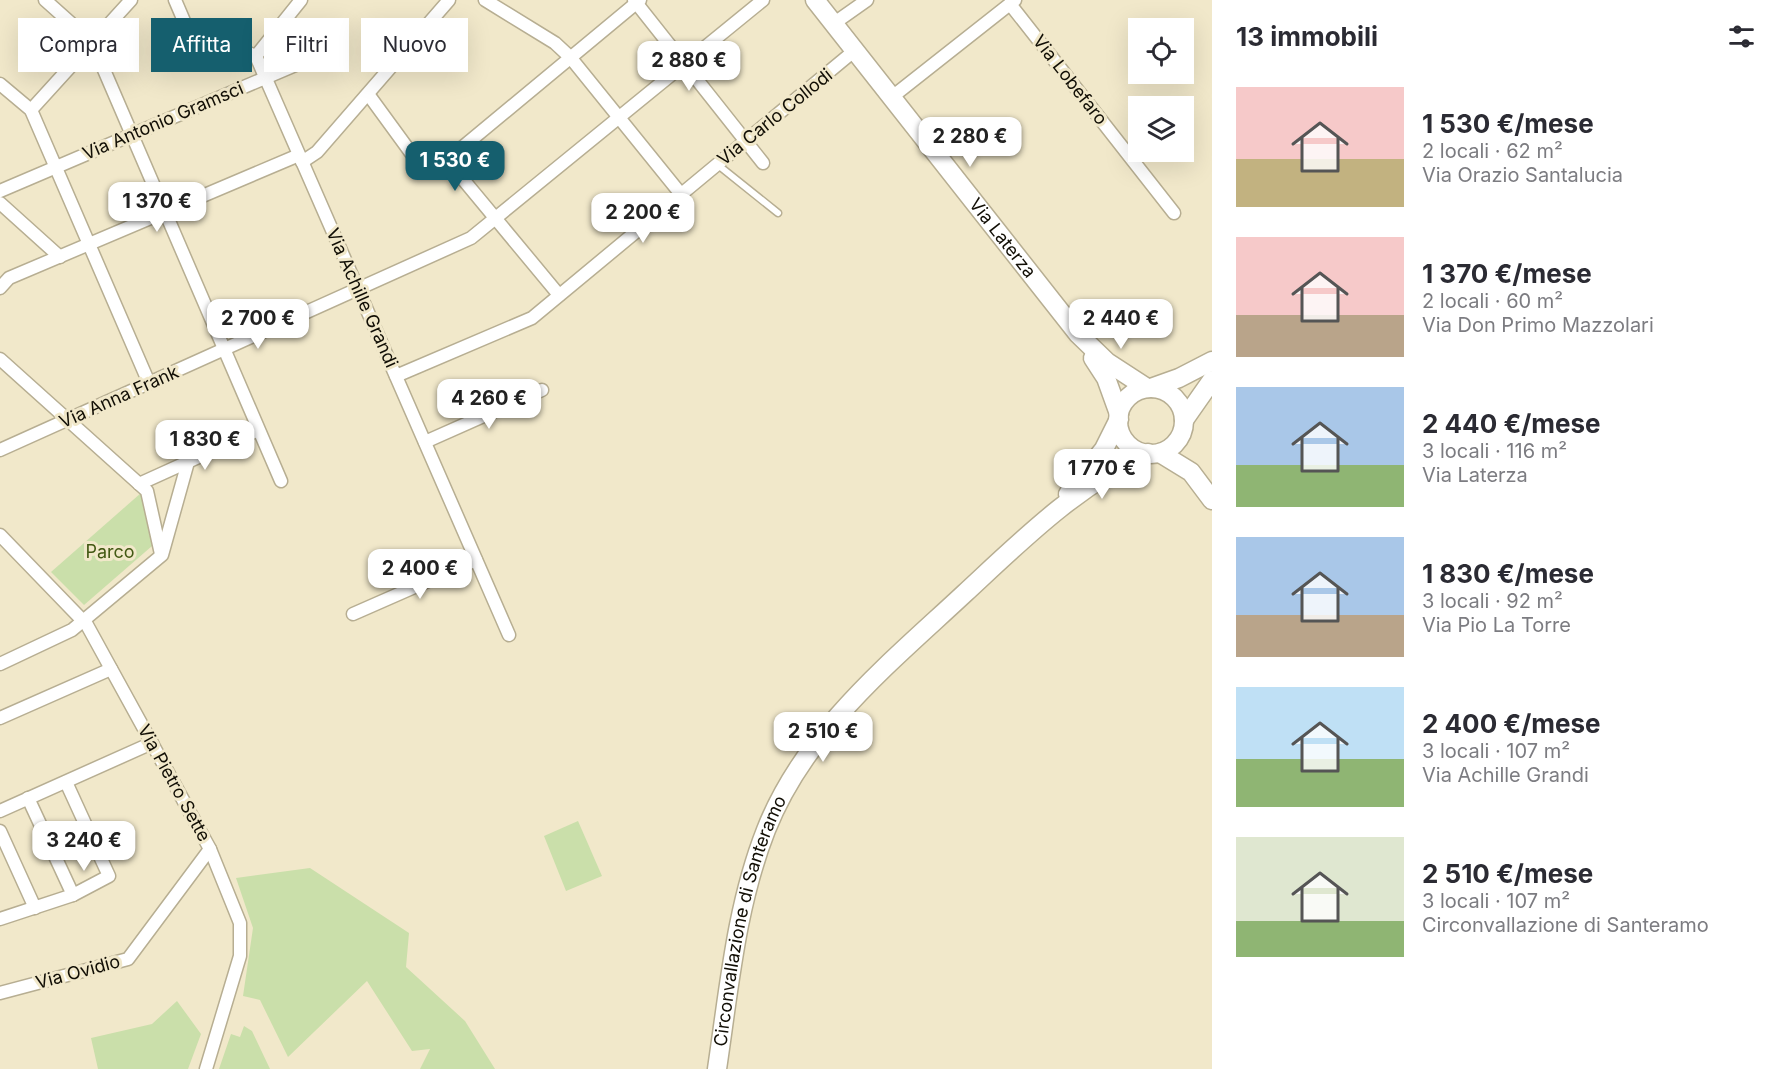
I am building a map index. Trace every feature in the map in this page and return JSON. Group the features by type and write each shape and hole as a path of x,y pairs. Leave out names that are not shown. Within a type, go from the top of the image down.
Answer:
{"main road":[{"name":"Via Laterza","path":"814,0 1078,334"},
{"path":"1078,334 1107,362 1149,388 1170,394 1178,401 1184,423 1187,450 1201,484"},
{"path":"1078,334 1106,378 1119,417 1123,438 1138,451 1154,453 1191,472 1212,500"},
{"path":"1119,417 1129,397 1179,378 1212,361"},
{"path":"1154,453 1176,443 1184,423 1212,380"},
{"name":"Circonvallazione di Santeramo","path":"717,1069 740,919 753,866 774,811 798,769 818,739 850,702 1042,522 1104,449 1119,417"},
{"name":"Circonvallazione di Santeramo","path":"1042,522 1106,475 1154,453"}],"street":[{"path":"45,0 65,18"},
{"path":"114,18 131,0"},
{"path":"175,0 187,28 256,56 297,1"},
{"path":"0,288 4,274 60,257 317,152 448,0"},
{"path":"485,0 555,43 570,57 680,193"},
{"name":"Via Anna Frank","path":"0,450 471,238 763,0"},
{"path":"833,24 867,0"},
{"path":"368,94 422,168 433,171 637,1 763,163"},
{"path":"892,97 1012,2"},
{"name":"Via Lobefaro","path":"1012,2 1174,213"},
{"name":"Via Carlo Collodi","path":"396,376 531,318 855,51"},
{"name":"Via Achille Grandi","path":"256,56 509,635"},
{"path":"31,110 65,72"},
{"path":"105,72 281,481"},
{"name":"Via Antonio Gramsci","path":"0,191 280,72"},
{"path":"0,84 31,110 149,383"},
{"path":"447,160 559,295"},
{"path":"0,203 60,257"},
{"path":"0,359 147,491 162,555"},
{"path":"425,442 542,390"},
{"path":"139,484 258,430"},
{"path":"0,664 84,622 162,555 188,462"},
{"name":"Via Pietro Sette","path":"0,535 84,622 210,849 240,923 240,956 206,1069"},
{"path":"352,614 476,560"},
{"path":"0,718 111,669"},
{"path":"1,809 152,743"},
{"path":"0,919 73,895 109,876 66,782"},
{"path":"28,798 73,895"},
{"path":"0,831 35,908"},
{"name":"Via Ovidio","path":"0,993 128,959 210,849"}],"lane":[{"path":"717,164 778,213"}],"green space":[{"name":"Parco","path":"141,493 152,546 84,605 51,572"},
{"path":"578,821 602,876 566,891 544,836"},
{"path":"310,868 409,933 406,967 465,1021 495,1069 420,1069 430,1049 412,1051 367,981 288,1057 260,1000 243,996 253,928 236,878"},
{"path":"177,1001 201,1034 188,1069 98,1069 91,1038 152,1024"},
{"path":"244,1026 252,1031 270,1069 219,1069 231,1034 240,1037"}]}
